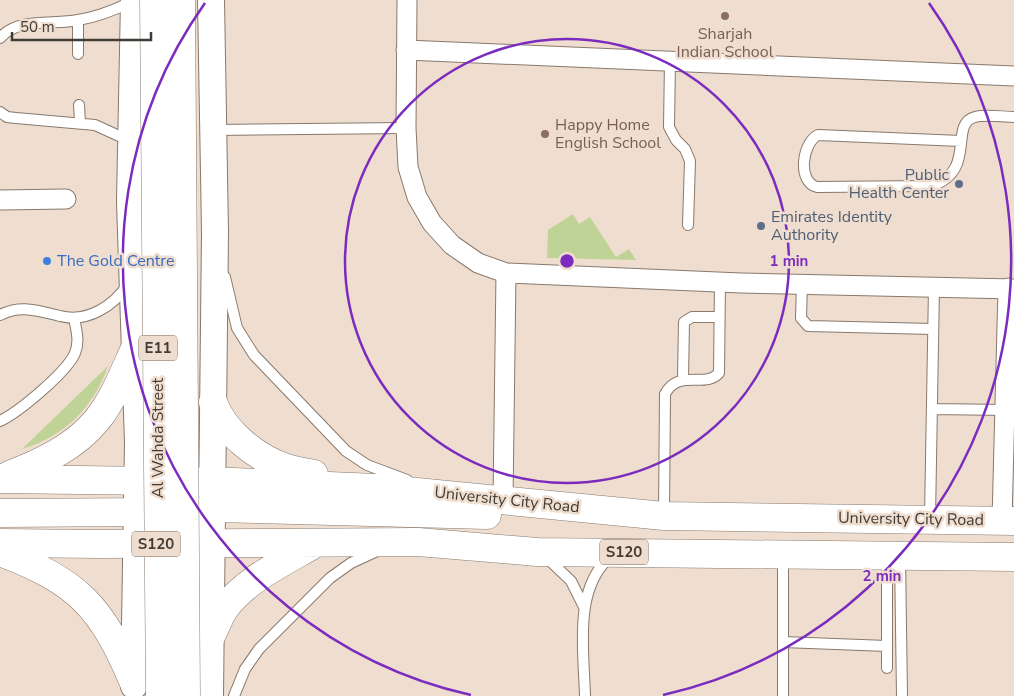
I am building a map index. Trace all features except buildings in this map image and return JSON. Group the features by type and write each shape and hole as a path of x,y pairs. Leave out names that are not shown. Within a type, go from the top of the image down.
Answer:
{"main road":[{"name":"Al Wahda Street","path":"154,0 160,696"},
{"name":"Al Wahda Street","path":"181,0 186,696"},
{"path":"0,479 50,457 97,421 108,405 135,348"},
{"path":"213,402 217,414 229,428 243,442 271,462 287,468 376,488"},
{"name":"University City Road","path":"0,479 138,481 213,495 376,488 664,516 1008,521"},
{"path":"0,513 152,512 179,505 203,491 213,495 484,515 530,510 552,505"},
{"path":"135,630 148,580 151,544 197,513 213,495"},
{"name":"S120","path":"0,543 212,544 418,542 537,552 782,553 1014,557"},
{"path":"211,636 225,608 236,596 264,574 316,543"},
{"path":"0,552 37,566 73,589 101,618 112,635 134,689"}],"street":[{"path":"134,0 130,142 138,512 151,544"},
{"path":"210,696 215,232 211,0"},
{"path":"407,0 406,128 408,167 417,197 432,223 452,246 471,258 506,273 720,282 1011,288 1008,521"},
{"path":"406,50 1014,76"},
{"path":"0,200 66,198"},
{"path":"503,500 506,273"},
{"path":"134,689 135,630"}],"lane":[{"path":"3,33 22,25 78,20 107,13 134,0"},
{"path":"78,20 78,54"},
{"path":"670,61 669,127 676,140 685,149 690,161 688,225"},
{"path":"79,105 80,122"},
{"path":"0,112 7,117 80,122 108,129 130,142"},
{"path":"961,140 818,135 810,140 806,148 805,177 810,184 817,187 931,186 946,179 958,167 961,159 961,140 964,126 970,119 980,117 1014,117"},
{"path":"213,130 406,128"},
{"path":"215,232 235,322 244,341 260,361 291,395 357,459 379,470 450,495"},
{"path":"0,315 26,308 74,318 90,315 109,304 118,296 133,276"},
{"path":"664,516 664,400 668,388 683,379 713,378 719,373 720,282"},
{"path":"802,284 802,318 808,326 933,329"},
{"path":"930,519 934,287"},
{"path":"683,379 684,322 692,317 719,317"},
{"path":"0,421 29,403 72,359 78,339 74,318"},
{"path":"932,409 1010,410"},
{"path":"234,696 245,668 258,649 330,578 351,563 374,552 418,542"},
{"path":"537,552 550,560 571,581 584,608"},
{"path":"585,696 584,608 591,582 607,560 617,552"},
{"path":"782,553 783,696"},
{"path":"887,668 894,555"},
{"path":"894,555 902,696"},
{"path":"783,642 887,646"}],"green space":[{"path":"573,214 579,224 590,217 616,257 629,249 636,260 547,258 548,230"},
{"path":"108,366 94,395 76,418 51,436 22,449"}],"place":[{"name":"Sharjah Indian School","path":"725,16"},
{"name":"Happy Home English School","path":"545,134"},
{"name":"Public Health Center","path":"959,184"},
{"name":"Emirates Identity Authority","path":"761,226"},
{"name":"The Gold Centre","path":"47,261"}]}
